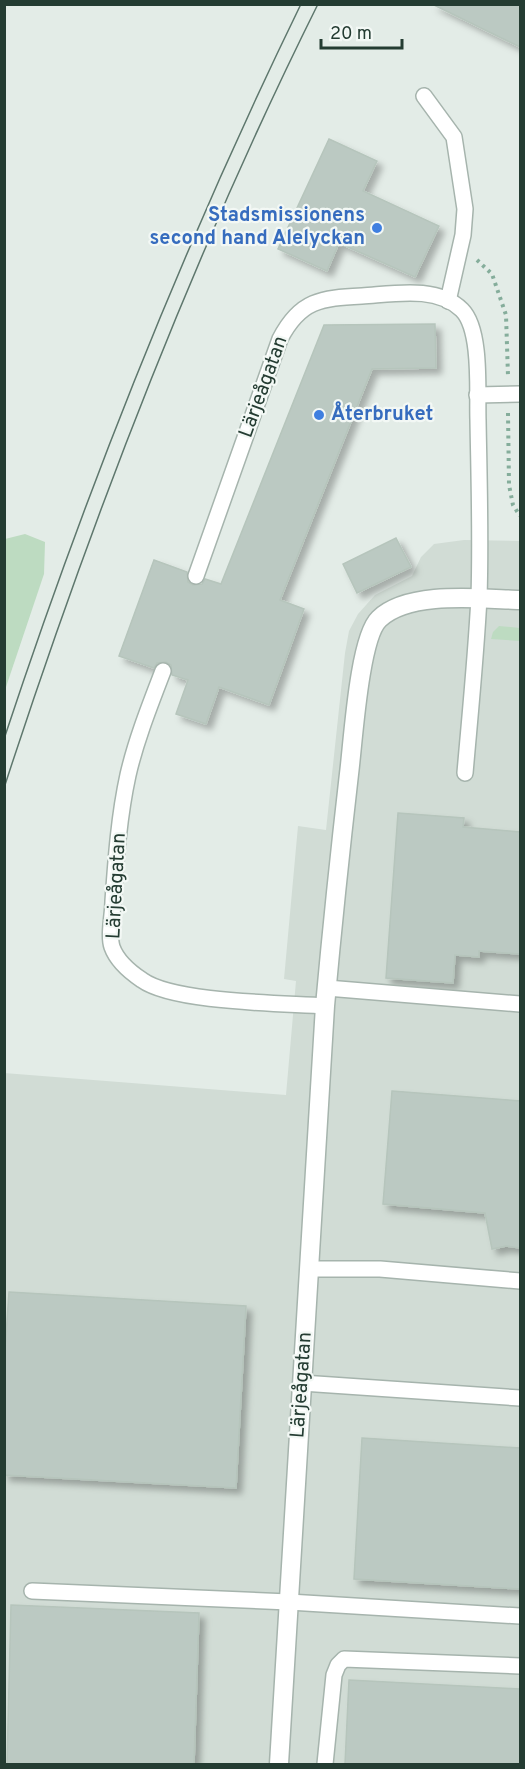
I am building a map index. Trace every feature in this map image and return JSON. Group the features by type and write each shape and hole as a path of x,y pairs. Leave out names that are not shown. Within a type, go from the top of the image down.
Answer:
{"street":[{"name":"Lärjeågatan","path":"279,1764 326,997 335,897 360,686 371,631 378,619 394,608 412,602 479,598 520,600"}],"lane":[{"path":"424,96 454,137 465,209 463,235 448,301"},
{"name":"Lärjeågatan","path":"196,576 273,359 289,323 310,305 321,300 418,293 448,301 464,311 470,323 476,357 479,598"},
{"path":"477,395 520,394"},
{"path":"465,773 479,598"},
{"name":"Lärjeågatan","path":"163,671 129,773 115,875 111,945 120,962 143,981 165,991 254,1002 326,997"},
{"path":"326,997 520,1004"},
{"path":"309,1269 380,1269 520,1281"},
{"path":"302,1383 520,1398"},
{"path":"32,1591 289,1602 520,1616"},
{"path":"325,1764 334,1675 338,1665 344,1659 520,1666"}],"shaded area":[{"path":"464,540 520,541 520,1764 5,1764 4,1073 286,1095 296,981 284,979 298,826 326,830 349,631 358,614 375,595 412,576 421,557 434,544"}],"green space":[{"path":"25,534 45,542 44,574 5,690 5,539"},
{"path":"499,626 520,628 520,641 491,639 493,632"}],"building":[{"path":"432,4 520,4 520,47"},
{"path":"329,139 377,161 363,191 439,226 415,277 339,243 327,271 278,249"},
{"path":"435,324 436,368 372,369 280,600 304,609 269,705 219,687 206,724 176,714 188,680 172,675 171,665 166,662 157,663 154,668 119,656 154,560 187,572 188,582 193,585 202,584 205,579 221,584 324,325"},
{"path":"396,538 411,567 357,593 343,564"},
{"path":"398,813 464,818 463,827 520,832 520,954 479,951 479,957 455,955 453,983 386,978"},
{"path":"392,1091 520,1101 520,1248 506,1246 492,1249 485,1213 383,1204"},
{"path":"9,1292 246,1306 236,1488 4,1475 4,1364"},
{"path":"362,1438 520,1448 520,1589 354,1579"},
{"path":"11,1605 199,1613 194,1764 7,1764"},
{"path":"349,1680 520,1689 520,1764 345,1764"}],"tram line":[{"path":"4,739 69,552 140,367 217,184 301,4"},
{"path":"4,788 72,588 146,391 228,196 318,4"}],"place":[{"name":"Stadsmissionens second hand Alelyckan","path":"377,228"},
{"name":"Återbruket","path":"319,415"}]}
